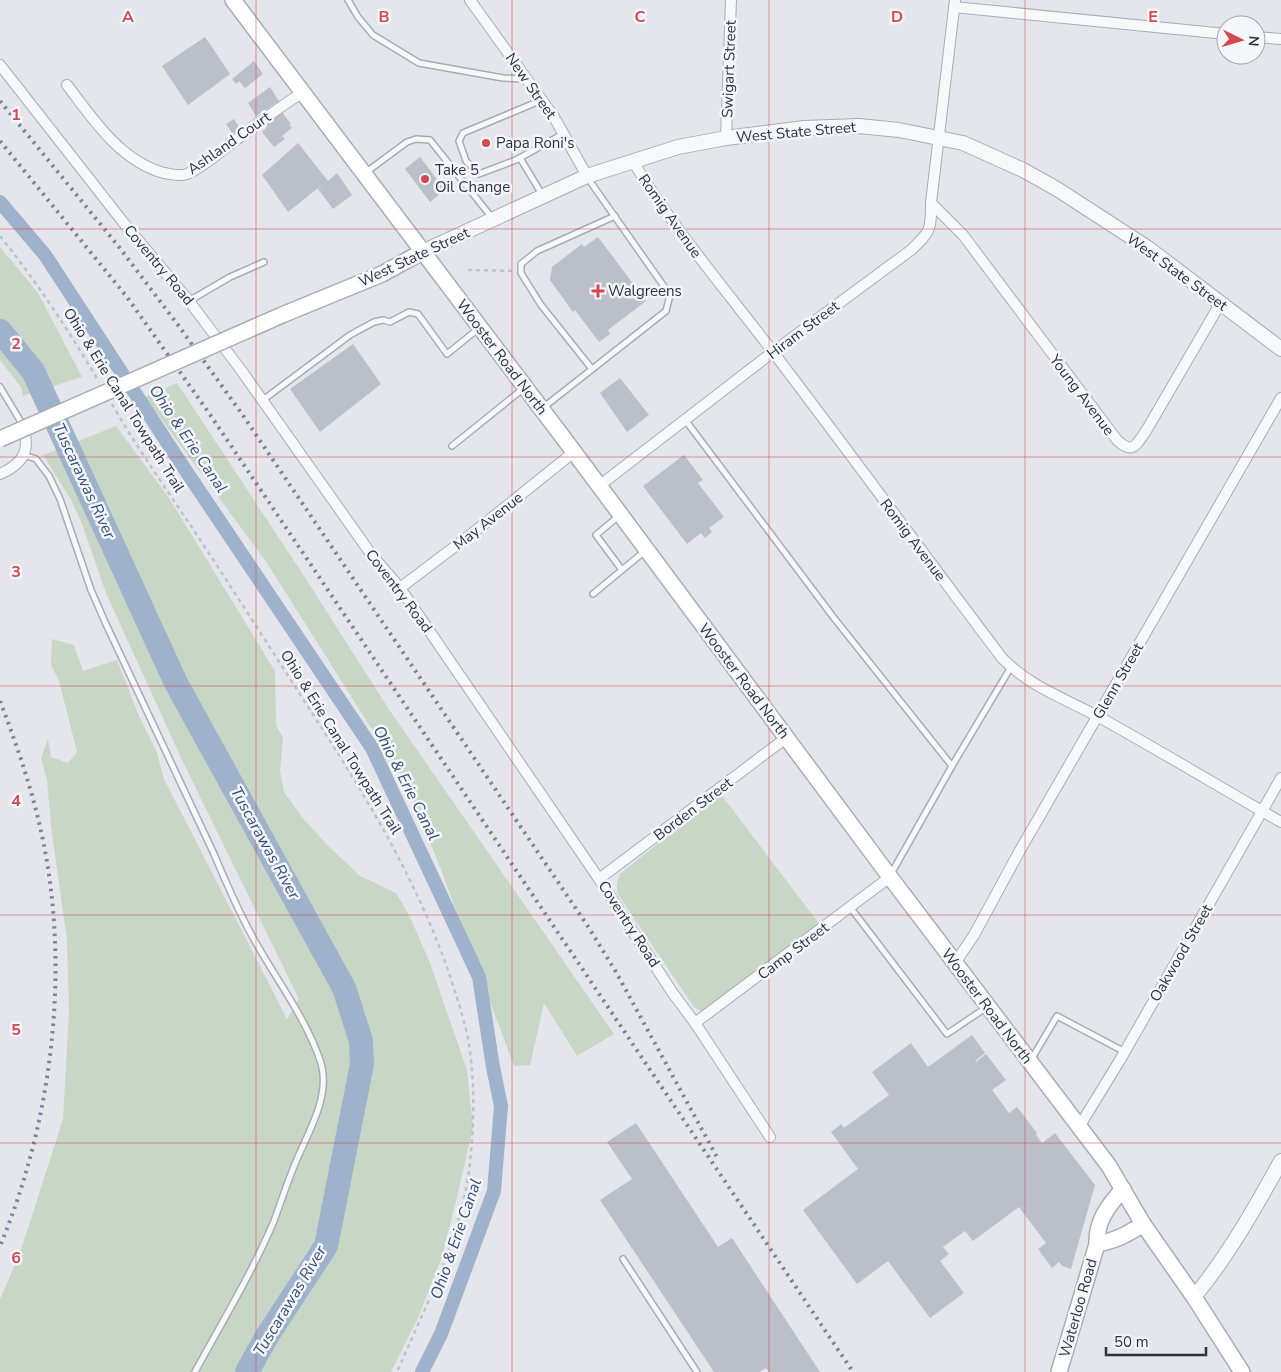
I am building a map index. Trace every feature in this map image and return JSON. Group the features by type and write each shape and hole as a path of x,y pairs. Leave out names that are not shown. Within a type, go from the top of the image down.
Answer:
{"main road":[{"name":"Wooster Road North","path":"233,0 574,452 890,877 1109,1166 1143,1224 1194,1297 1242,1372"},
{"name":"West State Street","path":"0,439 282,315 382,274 422,252"},
{"name":"Waterloo Road","path":"1059,1372 1096,1244 1096,1233 1108,1206 1122,1189"},
{"name":"Waterloo Road","path":"1096,1244 1110,1242 1125,1236 1143,1224"}],"street":[{"name":"New Street","path":"470,0 542,100 587,176"},
{"name":"Swigart Street","path":"726,138 731,0"},
{"path":"955,3 1216,33"},
{"name":"Hiram Street","path":"599,486 926,236 931,223 930,203 955,3"},
{"path":"1266,38 1281,39"},
{"name":"Coventry Road","path":"0,65 123,222 189,301 263,400 370,554 400,588 600,879 672,992 695,1023 770,1137"},
{"name":"Ashland Court","path":"67,85 91,116 119,147 144,165 162,172 182,175 199,167 281,106 302,93"},
{"name":"West State Street","path":"422,252 587,176 632,160 678,147 726,138 804,128 859,126 898,130 938,136 963,143 1023,170 1057,189 1148,248 1281,350"},
{"name":"Romig Avenue","path":"632,160 653,194 691,246 773,352 1002,658 1033,684 1097,717 1281,822"},
{"name":"Young Avenue","path":"930,203 963,236 1117,440 1126,448 1130,449 1135,446 1146,431 1220,304"},
{"name":"Glenn Street","path":"955,963 974,935 1019,852 1281,398"},
{"path":"0,474 22,460 26,449 26,436 21,422"},
{"name":"May Avenue","path":"400,588 478,529 574,452"},
{"name":"Borden Street","path":"600,879 786,738"},
{"name":"Oakwood Street","path":"1079,1127 1125,1052 1281,778"},
{"name":"Camp Street","path":"695,1023 890,877"},
{"path":"1194,1297 1216,1269 1279,1170"}],"lane":[{"path":"348,0 373,36 419,63 502,78 526,79"},
{"path":"542,100 463,133 459,142 466,160 479,174 520,158 563,134"},
{"path":"364,174 407,142 416,139 430,140 493,220"},
{"path":"520,158 544,196"},
{"path":"541,409 666,311 670,295 587,176"},
{"path":"592,369 541,305 521,273 521,264 537,251 615,216"},
{"path":"189,301 230,277 264,262"},
{"path":"263,400 350,335 374,322 383,320 390,322 409,312 418,314 447,354 480,328"},
{"path":"0,387 21,422"},
{"path":"452,446 525,388"},
{"path":"686,421 834,618 952,766"},
{"path":"24,455 36,459 49,476 105,622 230,892 256,943 311,1038 322,1065 323,1086 319,1107 274,1221 239,1292 195,1372"},
{"path":"620,515 596,535 622,570"},
{"path":"593,594 646,550"},
{"path":"890,877 952,766 1011,667"},
{"path":"850,907 947,1034 987,1006"},
{"path":"1030,1062 1057,1016 1125,1052"},
{"path":"623,1259 698,1372"}],"path":[{"name":"Ohio & Erie Canal Towpath Trail","path":"0,236 44,293 100,384"},
{"path":"468,270 521,271"},
{"name":"Ohio & Erie Canal Towpath Trail","path":"110,400 334,746 366,800 396,853 432,926 462,1014 469,1045 473,1088 472,1141 467,1186 462,1209 446,1257 397,1372"}],"green space":[{"path":"0,247 38,293 82,377 23,396 21,387 0,360"},
{"path":"177,383 388,708 614,1034 577,1056 544,1003 530,1065 514,1066 440,867 407,785 267,563 145,397"},
{"path":"116,426 169,498 275,671 276,725 283,738 280,771 284,792 302,817 327,845 360,876 396,893 410,917 430,963 467,1070 473,1127 457,1197 441,1260 417,1320 391,1372 0,1372 0,1299 20,1253 63,1119 69,1012 67,940 51,826 47,780 41,758 48,739 51,757 68,763 77,752 59,681 51,665 52,639 74,645 83,671 117,660 139,716 157,753 164,779 287,1019 299,999 182,760 106,593 82,524 71,500 43,455"},
{"path":"720,793 820,925 703,1012 694,1007 617,893 617,883 620,874"}],"building":[{"path":"205,37 230,74 188,105 162,66"},
{"path":"254,61 263,74 245,88 239,81 236,84 232,79"},
{"path":"270,87 279,101 256,116 248,103"},
{"path":"281,111 292,128 282,136 285,139 274,147 262,132 267,127 265,124"},
{"path":"234,119 240,129 233,134 226,124"},
{"path":"298,143 328,181 337,173 352,195 333,209 318,189 323,184 288,212 262,175"},
{"name":"Take 5 Oil Change","path":"420,157 445,190 430,202 405,169"},
{"name":"Walgreens","path":"598,237 646,301 608,330 610,334 599,342 575,310 573,312 550,280 552,267 582,244 584,247"},
{"path":"353,344 381,384 320,432 290,389"},
{"path":"620,378 649,415 627,432 600,393"},
{"path":"684,455 703,480 698,483 724,517 709,528 712,532 705,538 701,533 687,544 643,486"},
{"path":"972,1035 985,1053 975,1061 986,1054 1006,1080 992,1090 1009,1113 1017,1107 1037,1133 1036,1135 1042,1143 1055,1133 1095,1185 1071,1269 1062,1266 1059,1262 1052,1268 1038,1249 1046,1243 1019,1207 973,1241 965,1231 943,1247 949,1254 940,1261 964,1293 930,1318 888,1261 857,1284 803,1210 858,1169 831,1132 841,1124 844,1128 889,1095 872,1072 911,1043 928,1067"},
{"path":"636,1123 718,1247 732,1238 820,1372 769,1372 766,1368 759,1372 714,1372 600,1200 632,1179 607,1142"}],"waterway":[{"name":"Ohio & Erie Canal","path":"0,202 45,255 178,459 372,748 479,977 501,1106 494,1191 441,1334 422,1372"},
{"name":"Tuscarawas River","path":"0,331 33,371 176,683 344,988 361,1041 362,1064 326,1246 267,1336 247,1372"}],"railway":[{"path":"0,101 119,247 242,414 589,928 616,972 718,1159"},
{"path":"0,141 127,297 211,416 853,1372"},
{"path":"0,701 23,765 41,831 50,882 55,935 52,1042 44,1094 33,1147 18,1197 0,1246"}],"place":[{"name":"Papa Roni's","path":"486,143"},
{"name":"Take 5 Oil Change","path":"425,179"},
{"name":"Walgreens","path":"598,291"}]}
